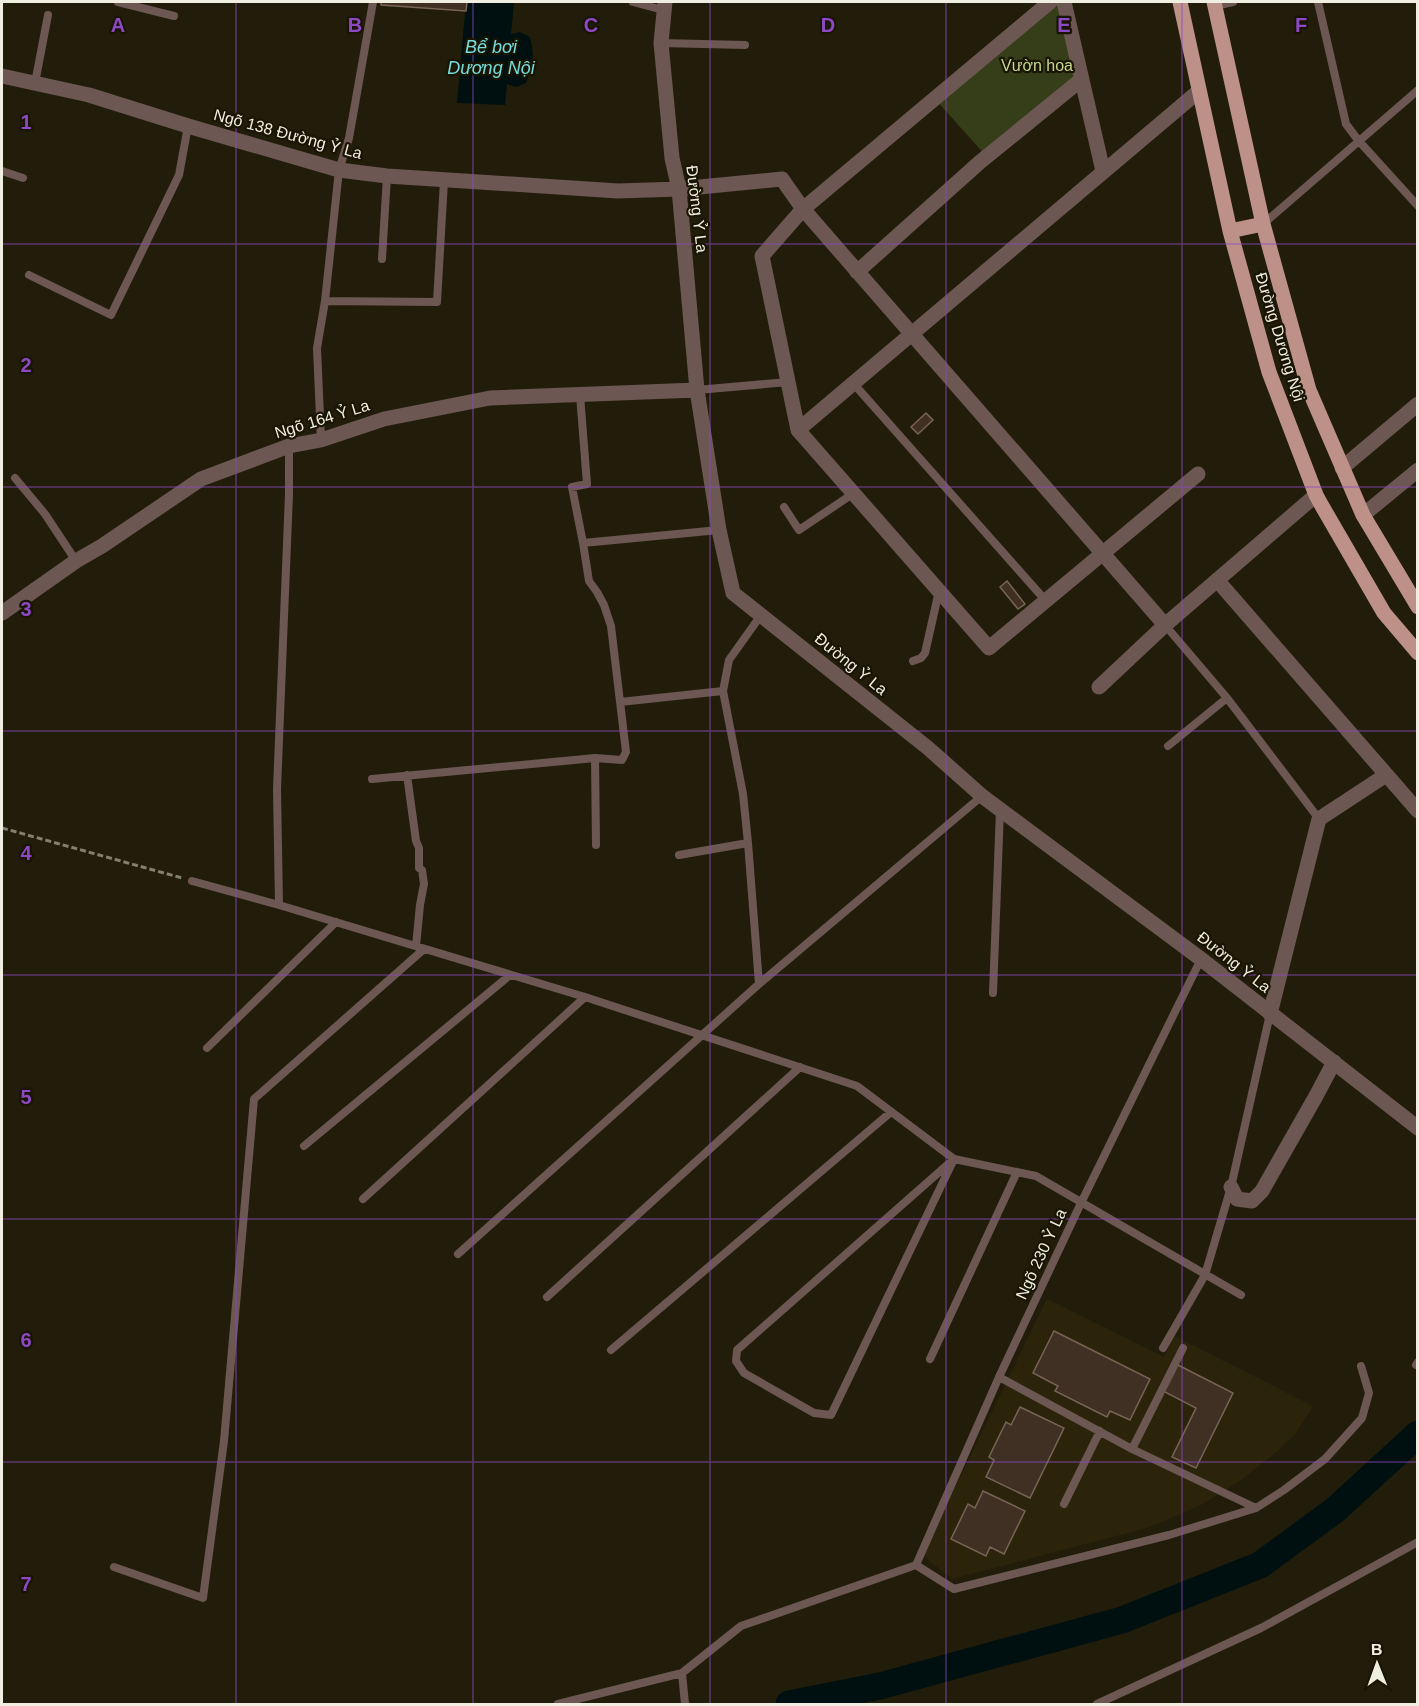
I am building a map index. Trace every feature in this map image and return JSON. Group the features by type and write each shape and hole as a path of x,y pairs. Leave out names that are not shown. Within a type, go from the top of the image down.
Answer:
{"main road":[{"name":"Đường Dương Nội","path":"1180,2 1230,231 1269,372 1316,495 1384,613 1418,653"},
{"name":"Đường Dương Nội","path":"1214,4 1263,224 1309,390 1363,516 1418,607"},
{"path":"1230,231 1263,224"}],"street":[{"path":"1050,2 803,209 762,256 798,430 989,648 1198,474"},
{"path":"1064,2 1103,171"},
{"name":"Đường Ỷ La","path":"664,6 661,43 672,158 679,189 697,390 719,530 733,593 928,748 982,796 1201,959 1418,1128"},
{"name":"Ngõ 138 Đường Ỷ La","path":"2,76 89,95 339,170 387,176 618,191 679,189 782,179 803,209"},
{"path":"857,272 980,162 1082,79"},
{"path":"798,430 1200,91"},
{"path":"803,209 1165,624"},
{"name":"Ngõ 164 Ỷ La","path":"4,608 102,546 201,479 289,446 321,440 384,419 490,398 697,390"},
{"path":"1342,468 1418,404"},
{"path":"1363,516 1418,470"},
{"path":"1099,687 1165,624 1316,495"},
{"path":"1217,580 1418,811"},
{"path":"1270,1014 1319,819 1386,775"},
{"path":"1231,1187 1237,1199 1252,1201 1262,1191 1334,1062"}],"lane":[{"path":"118,2 174,16"},
{"path":"321,440 317,348 325,301 339,170 349,138 373,2"},
{"path":"633,2 664,6"},
{"path":"1214,4 1233,2"},
{"path":"1318,2 1346,124 1416,202"},
{"path":"34,83 48,15"},
{"path":"661,43 745,45"},
{"path":"1263,224 1418,90"},
{"path":"29,275 111,315 179,175 188,126"},
{"path":"2,171 23,178"},
{"path":"382,259 387,176"},
{"path":"325,301 437,302 444,180"},
{"path":"697,390 788,382"},
{"path":"853,384 1046,600"},
{"path":"372,779 595,758 622,760 625,756 611,626 604,605 589,581 572,487 586,484 580,395"},
{"path":"279,906 277,789 290,494 289,446"},
{"path":"15,478 45,514 76,561"},
{"path":"784,507 799,530 854,493"},
{"path":"583,543 719,530"},
{"path":"913,661 921,658 925,653 939,590"},
{"path":"759,984 743,794 723,691 729,660 761,615"},
{"path":"1165,624 1227,698 1319,819"},
{"path":"620,702 723,691"},
{"path":"1168,746 1227,698"},
{"path":"595,758 596,845"},
{"path":"114,1567 203,1598 224,1441 254,1099 420,948 420,904 424,884 422,870 419,868 419,848 416,841 407,775"},
{"path":"458,1254 759,984 982,796"},
{"path":"993,993 1000,809"},
{"path":"679,855 748,843"},
{"path":"192,881 585,997 856,1086 954,1160 1036,1176 1241,1295"},
{"path":"207,1048 336,922"},
{"name":"Ngõ 230 Ỷ La","path":"916,1565 999,1377 1081,1203 1201,959"},
{"path":"304,1146 510,975"},
{"path":"363,1199 585,997"},
{"path":"1163,1348 1205,1275 1231,1187 1270,1014"},
{"path":"547,1297 800,1067"},
{"path":"611,1350 891,1112"},
{"path":"954,1160 831,1415 814,1413 744,1373 736,1361 737,1350 954,1160"},
{"path":"930,1359 1017,1172"},
{"path":"1132,1449 1183,1348"},
{"path":"558,1704 682,1673 741,1626 916,1565 954,1589 1169,1535 1257,1508 1325,1459 1362,1418 1369,1393 1361,1366"},
{"path":"999,1377 1132,1449 1257,1508"},
{"path":"1065,1504 1100,1431"},
{"path":"1097,1704 1261,1628 1418,1542"},
{"path":"682,1673 686,1704"}],"path":[{"path":"2,828 192,881"}],"shaded area":[{"path":"1047,1299 1164,1357 1174,1336 1313,1406 1296,1433 1275,1453 1240,1481 1201,1505 1147,1528 952,1579 922,1555"}],"green space":[{"name":"Vườn hoa","path":"1051,2 1064,2 1081,79 986,156 935,99"}],"water":[{"name":"Bể bơi Dương Nội","path":"466,2 514,2 511,34 520,32 530,37 533,55 526,83 516,87 507,84 505,105 457,103"}],"building":[{"path":"381,2 467,2 466,11 381,5"},
{"path":"926,413 933,420 918,434 911,427"},
{"path":"1007,581 1025,604 1018,609 1000,587"},
{"path":"1054,1331 1150,1379 1130,1420 1110,1411 1107,1417 1055,1391 1058,1386 1033,1373"},
{"path":"1176,1364 1233,1393 1196,1468 1172,1457 1196,1408 1163,1391"},
{"path":"1020,1407 1064,1428 1030,1498 986,1477 994,1460 989,1457 1006,1422 1011,1425"},
{"path":"983,1491 1025,1511 1004,1554 990,1547 986,1556 951,1539 968,1504 975,1508"}],"waterway":[{"path":"789,1704 880,1686 1122,1620 1260,1565 1335,1510 1418,1434"}]}
